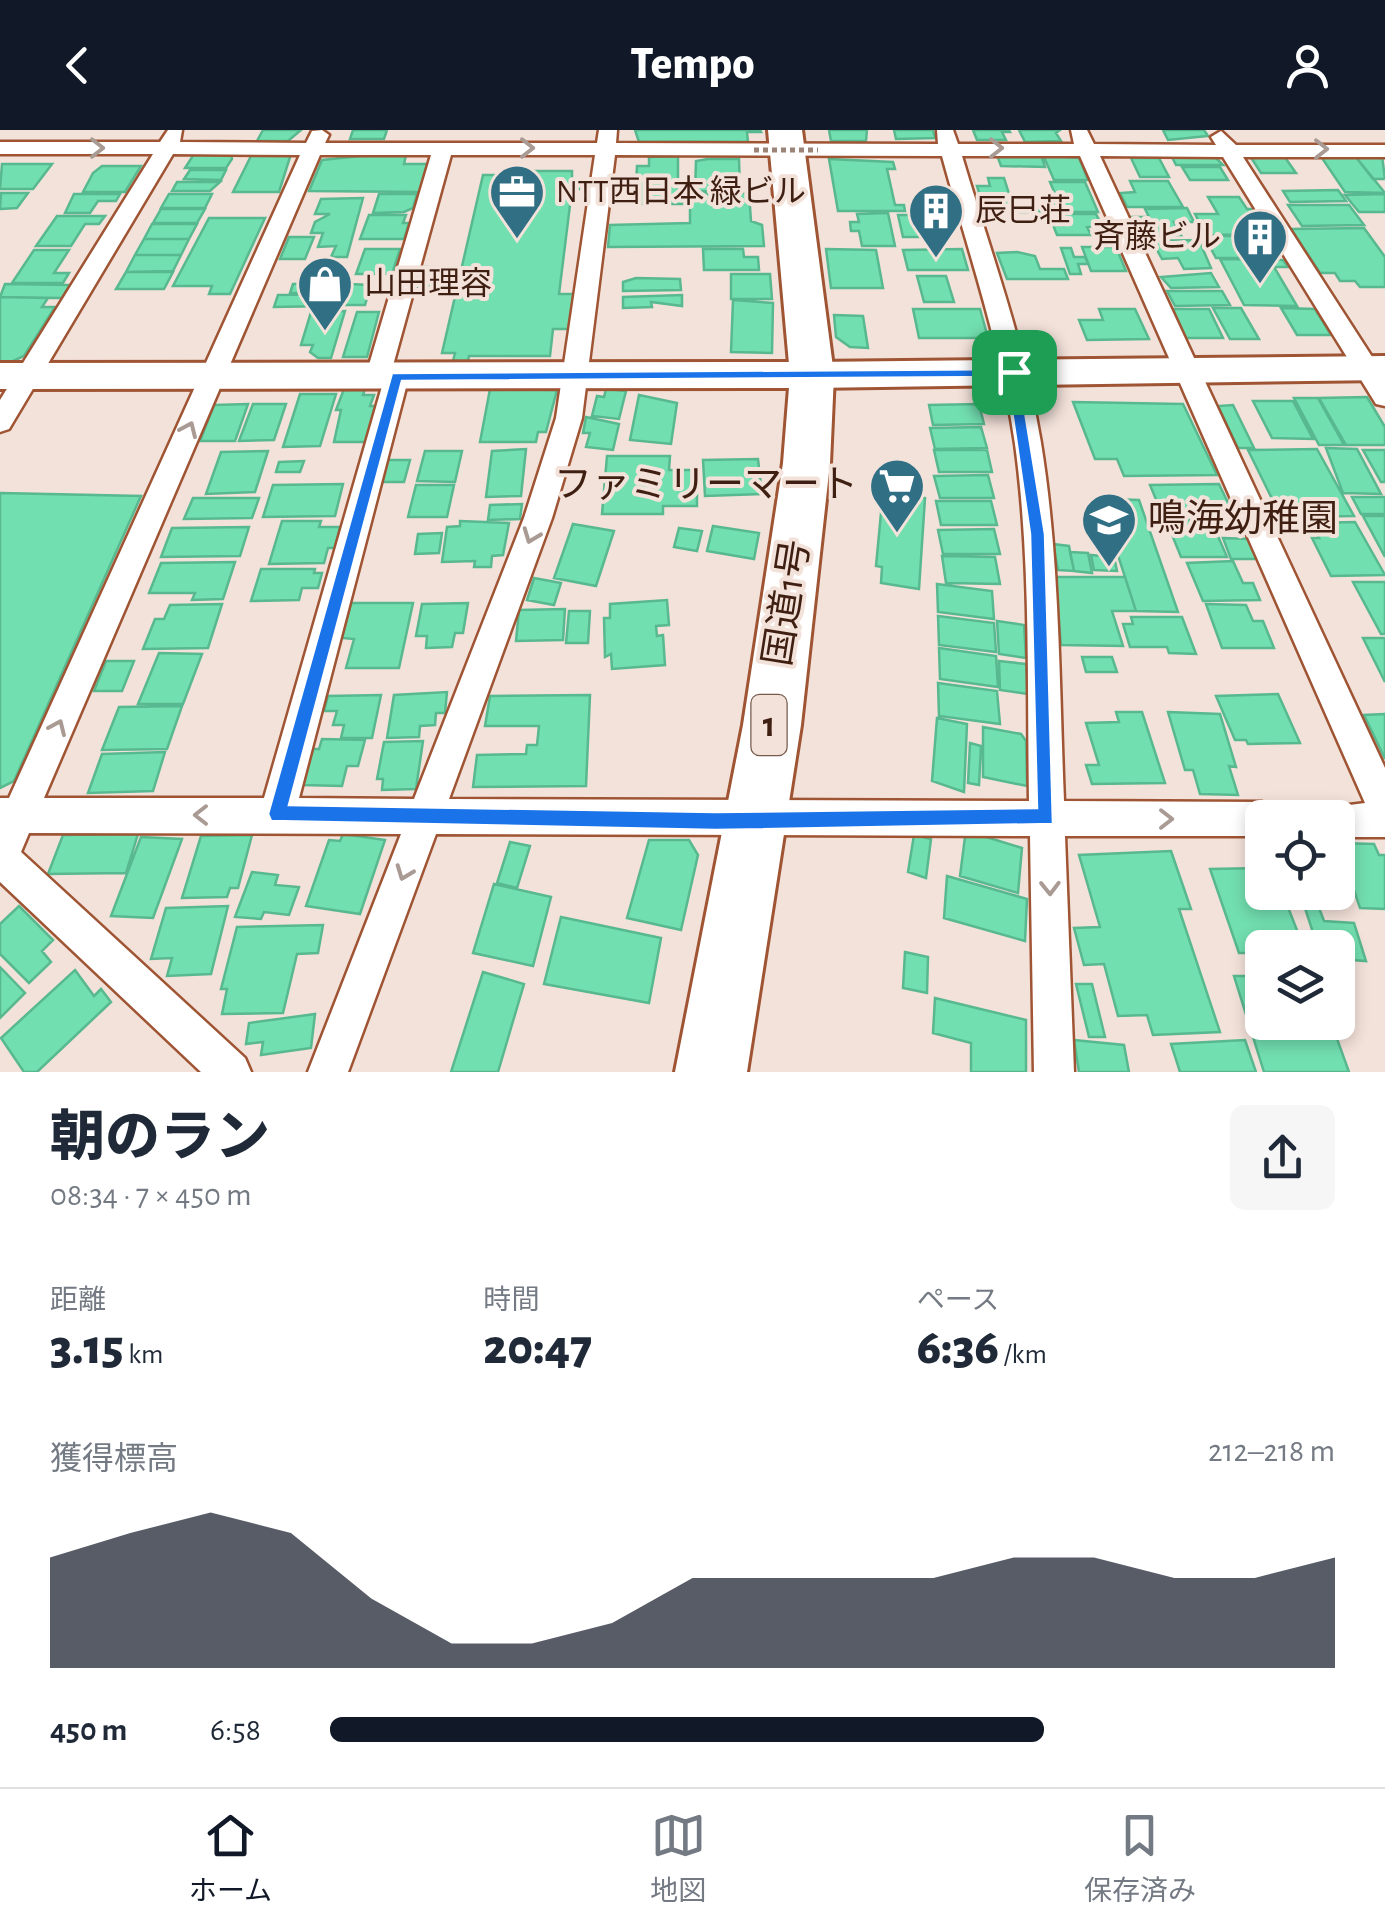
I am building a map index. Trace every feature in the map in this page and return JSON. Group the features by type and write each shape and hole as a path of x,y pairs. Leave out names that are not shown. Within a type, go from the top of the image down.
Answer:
{"highway":[{"name":"国道1号","path":"711,1072 800,531 812,375 786,144"}],"street":[{"path":"1,150 18,130"},
{"path":"1,150 172,139 786,144 946,139 1222,139 1385,150"},
{"path":"0,422 14,376 172,139"},
{"path":"231,1072 0,858 10,816 317,139"},
{"path":"946,139 1014,372 1038,534 1054,1072"},
{"path":"1082,139 1385,807"},
{"path":"1222,139 1379,377"},
{"path":"328,1072 538,518 578,376 607,140"},
{"path":"278,814 387,376 455,142"},
{"path":"14,376 1188,371 1379,377"},
{"path":"10,816 1245,820"},
{"path":"1355,820 1385,820"}],"building":[{"path":"263,130 301,130 288,141 257,141"},
{"path":"353,130 387,130 384,139 350,139"},
{"path":"635,130 761,132 747,132 748,142 639,142"},
{"path":"829,130 867,130 866,141 831,141"},
{"path":"894,130 933,130 935,138 896,139"},
{"path":"973,130 1010,132 1002,132 1006,140 977,140"},
{"path":"1019,130 1060,130 1056,133 1061,141 1025,142"},
{"path":"1163,130 1204,130 1208,136 1168,140"},
{"path":"194,154 231,154 232,159 226,168 185,168"},
{"path":"252,154 291,154 279,192 233,192"},
{"path":"406,155 404,164 428,164 420,192 309,191 322,160"},
{"path":"997,155 1041,155 1045,167 1001,166"},
{"path":"1043,155 1079,158 1088,180 1054,180"},
{"path":"1171,155 1213,155 1223,165 1176,165"},
{"path":"1320,155 1355,156 1385,193 1345,192"},
{"path":"678,156 678,196 683,196 683,204 635,204 637,166 649,166 649,157"},
{"path":"1250,156 1284,156 1296,173 1261,173"},
{"path":"1355,156 1382,156 1385,179 1373,179"},
{"path":"1131,158 1159,158 1169,177 1140,177"},
{"path":"739,159 740,192 695,191 696,161"},
{"path":"829,159 893,162 895,169 887,169 895,205 904,205 905,211 838,211"},
{"path":"2,164 52,164 33,189 0,189"},
{"path":"102,166 141,166 125,192 83,192 93,173"},
{"path":"1182,167 1220,167 1228,180 1190,180"},
{"path":"190,170 226,170 221,180 184,179"},
{"name":"NTT西日本 緑ビル","path":"530,171 572,171 572,184 588,181 587,189 572,189 559,294 575,294 571,329 553,329 550,356 469,356 468,361 453,361 455,353 442,353 483,175 529,175"},
{"path":"988,178 1004,178 1015,213 985,212 977,186 990,186"},
{"path":"1130,181 1168,181 1183,207 1127,207 1120,193 1135,192"},
{"path":"177,182 220,182 210,191 172,191"},
{"path":"1050,182 1085,182 1098,212 1020,212 1016,201 1058,201"},
{"path":"1338,190 1346,201 1290,202 1283,191"},
{"path":"1,193 28,193 17,208 0,209"},
{"path":"749,193 751,221 762,225 764,246 608,247 610,225 690,223 690,194"},
{"path":"74,194 120,194 116,201 98,201 90,213 65,213"},
{"path":"169,194 212,194 205,208 161,208"},
{"path":"379,194 417,194 413,208 404,212 373,213"},
{"path":"1385,194 1385,212 1359,212 1345,195"},
{"path":"1208,197 1239,197 1247,209 1256,209 1272,234 1206,235 1195,214 1218,214"},
{"path":"363,198 347,257 331,257 336,246 318,247 323,233 311,233 315,222 330,214 315,214 321,199"},
{"path":"1288,205 1349,205 1364,225 1302,226"},
{"path":"1187,208 1194,222 1174,222 1181,235 1148,236 1132,217 1149,217 1145,209"},
{"path":"161,209 205,209 197,223 153,223"},
{"path":"888,213 895,246 862,246 859,231 851,231 850,222 859,222 857,214"},
{"path":"1058,214 1096,214 1102,226 1087,227 1091,235 1057,235 1053,225 1063,225"},
{"path":"369,215 406,215 403,223 409,223 404,239 360,239"},
{"path":"898,215 952,215 956,228 925,228 928,237 903,237"},
{"path":"57,216 105,216 99,224 85,224 71,246 36,246"},
{"path":"209,218 265,218 230,294 209,294 212,286 173,286"},
{"path":"152,224 197,224 189,239 144,239"},
{"path":"1364,228 1385,257 1385,287 1360,287 1355,281 1340,281 1335,273 1320,273 1291,229"},
{"path":"1204,236 1258,236 1271,258 1216,258"},
{"path":"289,237 314,237 305,259 280,259"},
{"path":"144,239 189,239 181,255 135,255"},
{"path":"1199,240 1211,268 1184,269 1178,258 1162,259 1152,241"},
{"path":"1082,247 1116,247 1126,271 1091,271"},
{"path":"1061,248 1071,248 1074,257 1085,257 1088,264 1078,264 1081,274 1070,274"},
{"path":"365,249 400,249 392,274 356,274"},
{"path":"703,249 743,249 744,257 758,257 759,270 704,270"},
{"path":"826,249 876,250 883,288 831,288"},
{"name":"辰巳荘","path":"962,249 968,270 908,270 903,250"},
{"path":"34,250 69,250 54,273 69,273 63,283 12,283"},
{"path":"997,253 1035,256 1040,269 1064,269 1068,279 1007,279"},
{"path":"135,255 181,255 173,271 126,272"},
{"name":"斉藤ビル","path":"1220,259 1283,260 1288,267 1274,267 1297,306 1244,305"},
{"path":"421,267 434,267 430,288 416,288"},
{"path":"126,272 173,272 164,289 116,289"},
{"path":"1211,273 1219,287 1171,288 1161,277"},
{"path":"731,274 770,274 772,299 731,299"},
{"path":"917,276 946,276 954,302 924,302"},
{"path":"636,278 680,279 681,290 623,291 623,282"},
{"path":"333,283 330,293 290,293 293,284"},
{"path":"5,284 70,285 62,298 0,297"},
{"path":"349,284 371,285 365,305 341,305"},
{"path":"1167,291 1222,291 1230,305 1175,306"},
{"path":"278,295 333,296 330,306 274,307"},
{"path":"682,295 682,306 651,302 652,307 623,308 623,297"},
{"path":"0,297 48,298 42,307 55,307 24,356 9,363 0,363"},
{"path":"733,300 773,303 772,353 731,352"},
{"path":"1213,308 1241,308 1259,339 1230,339"},
{"path":"1281,308 1315,309 1331,335 1297,335"},
{"path":"913,309 980,309 988,338 919,338"},
{"path":"1099,309 1135,309 1149,339 1087,340 1079,320 1103,320"},
{"path":"1173,309 1209,309 1223,338 1186,338"},
{"path":"345,311 331,358 318,358 310,352 313,345 301,345 311,312"},
{"path":"357,312 379,312 367,357 343,357"},
{"path":"834,315 863,316 868,348 850,347 836,337"},
{"path":"344,389 365,389 363,395 374,395 370,406 376,406 376,415 367,442 334,442 341,410 336,410"},
{"path":"490,389 557,390 546,432 538,432 536,442 480,442"},
{"path":"606,389 626,391 619,419 592,416 597,396 604,397"},
{"path":"300,394 336,394 320,446 283,447"},
{"path":"639,395 677,403 671,444 630,440"},
{"path":"1367,397 1385,427 1385,445 1346,445 1319,398"},
{"path":"1294,398 1318,398 1344,445 1319,445"},
{"path":"1253,401 1293,401 1313,439 1272,438"},
{"path":"1073,402 1183,404 1217,475 1124,476 1117,459 1095,459"},
{"path":"248,404 235,441 200,441 214,405"},
{"path":"253,404 286,404 274,440 239,441"},
{"path":"979,404 984,424 933,425 929,405"},
{"path":"1233,405 1254,448 1238,448 1218,406"},
{"path":"586,417 619,424 613,450 586,447 590,433 583,433"},
{"path":"981,427 987,448 935,449 930,428"},
{"path":"1326,448 1357,449 1381,494 1343,493"},
{"path":"526,449 521,496 486,497 492,451"},
{"path":"1317,449 1354,516 1281,517 1248,450"},
{"path":"934,450 987,450 992,472 939,472"},
{"path":"1363,450 1385,450 1385,482 1381,482"},
{"path":"268,451 255,492 206,494 221,452"},
{"path":"425,451 462,451 455,482 417,481"},
{"path":"607,456 670,456 669,470 697,470 697,506 663,506 663,514 602,514"},
{"path":"758,459 762,494 705,496 703,460"},
{"path":"388,460 410,460 404,482 382,482"},
{"path":"304,461 300,472 276,472 279,462"},
{"path":"988,475 994,498 940,498 934,476"},
{"path":"343,484 335,516 263,517 273,485"},
{"path":"1219,484 1233,513 1162,514 1150,485"},
{"path":"416,485 454,485 447,517 408,517"},
{"path":"883,492 925,498 919,589 881,583 882,567 876,566"},
{"path":"0,493 141,496 14,781 0,788"},
{"path":"1352,497 1385,497 1385,514 1361,514"},
{"path":"193,498 259,498 252,518 184,519"},
{"path":"1111,499 1139,500 1178,612 1136,611 1102,506 1112,506"},
{"path":"936,501 991,501 997,525 941,525"},
{"path":"522,504 520,519 488,520 490,505"},
{"path":"1363,516 1385,516 1385,557"},
{"path":"1166,520 1211,520 1227,557 1181,557"},
{"path":"282,521 321,521 319,527 340,527 335,548 328,548 324,563 269,564"},
{"path":"460,521 509,523 503,555 492,556 491,567 474,567 475,561 442,562 447,527 460,526"},
{"path":"1355,522 1385,575 1331,576 1312,538 1319,538 1311,523"},
{"path":"573,524 614,531 596,586 554,578"},
{"path":"713,526 759,533 754,559 707,551"},
{"path":"249,527 240,556 161,557 172,528"},
{"path":"679,528 702,531 697,551 674,547"},
{"path":"994,529 1000,554 943,554 938,530"},
{"path":"442,533 439,553 415,554 418,534"},
{"path":"1223,538 1250,539 1259,559 1231,559"},
{"path":"1053,544 1069,546 1074,571 1058,570"},
{"path":"1070,552 1088,553 1092,573 1074,571"},
{"path":"1091,555 1114,557 1117,571 1094,570"},
{"path":"942,556 995,557 1000,584 946,583"},
{"path":"1233,561 1243,583 1253,583 1260,600 1203,601 1187,563"},
{"path":"235,562 223,599 192,600 195,593 149,593 161,563"},
{"path":"261,569 315,569 314,573 322,573 318,588 302,588 299,600 251,601"},
{"path":"1055,577 1125,577 1136,611 1112,611 1123,646 1061,645"},
{"path":"534,578 561,583 554,605 527,600"},
{"path":"1353,582 1385,582 1385,634 1381,634"},
{"path":"937,584 992,591 994,619 938,612"},
{"path":"667,600 669,625 656,626 657,636 663,635 665,665 612,669 611,654 605,657 604,618 610,618 610,604"},
{"path":"351,603 413,603 399,668 346,668 354,639 342,638"},
{"path":"468,603 463,633 455,633 452,647 426,648 427,636 416,636 422,604"},
{"path":"222,604 208,648 143,649 155,619 164,619 170,605"},
{"path":"1206,604 1246,605 1253,621 1263,621 1274,648 1222,648"},
{"path":"565,609 563,640 516,641 519,610"},
{"path":"569,611 590,611 588,643 566,643"},
{"path":"938,616 994,623 996,652 939,645"},
{"path":"1131,617 1182,617 1196,654 1169,653 1167,647 1130,647 1123,624 1133,624"},
{"path":"997,621 1024,625 1026,658 999,654"},
{"path":"1363,638 1385,638 1385,682"},
{"path":"939,648 996,656 998,687 940,679"},
{"path":"159,653 202,654 183,704 138,704"},
{"path":"1082,657 1112,657 1117,672 1086,672"},
{"path":"106,661 134,661 122,691 94,691"},
{"path":"999,661 1026,664 1028,694 1000,690"},
{"path":"938,683 997,691 1000,724 939,716"},
{"path":"447,692 445,713 436,713 435,725 420,726 419,737 387,738 394,695"},
{"path":"1278,694 1300,743 1248,744 1246,740 1235,740 1216,696"},
{"path":"381,695 372,738 341,738 344,725 333,725 337,711 324,711 328,696"},
{"path":"590,695 586,786 473,787 477,755 526,754 527,745 537,745 539,726 485,726 490,696"},
{"path":"182,706 167,749 102,750 119,707"},
{"path":"1116,712 1142,712 1165,783 1092,784 1086,765 1099,765 1086,723 1119,722"},
{"path":"1168,712 1220,714 1236,767 1229,766 1238,795 1200,794 1193,770 1185,770"},
{"path":"1385,714 1385,759 1364,715"},
{"path":"937,718 967,724 964,792 932,781"},
{"path":"983,727 1021,734 1026,741 1027,786 983,777"},
{"path":"322,739 365,740 358,766 347,766 342,786 302,785 313,749 319,749"},
{"path":"423,741 416,789 382,790 383,779 377,779 384,742"},
{"path":"970,743 981,746 979,785 968,783"},
{"path":"165,752 153,791 88,793 102,754"},
{"path":"138,834 126,873 48,874 63,835"},
{"path":"343,834 385,840 360,914 306,906 329,840 340,841"},
{"path":"252,835 238,888 230,888 227,897 182,898 201,836"},
{"path":"914,835 931,839 926,878 908,872"},
{"path":"983,836 1022,848 1018,893 960,876 965,837"},
{"path":"141,837 182,839 153,918 111,916"},
{"path":"649,840 689,840 698,855 681,930 627,918"},
{"path":"510,842 530,846 517,888 497,883"},
{"path":"1355,843 1374,844 1379,855 1385,855 1385,909 1360,908 1355,893"},
{"path":"1171,851 1191,909 1179,909 1220,1032 1153,1035 1147,1015 1118,1016 1104,964 1084,965 1074,928 1100,927 1079,855"},
{"path":"1245,868 1245,910 1289,910 1297,930 1245,930 1245,953 1239,953 1210,869"},
{"path":"252,872 278,875 275,885 299,887 289,915 264,912 261,919 235,917"},
{"path":"947,876 1027,899 1025,941 944,918"},
{"path":"494,884 551,897 533,966 473,953"},
{"path":"19,906 53,940 42,951 51,962 29,983 0,954 0,924"},
{"path":"228,906 211,974 167,976 172,958 151,959 166,908"},
{"path":"1306,910 1320,910 1324,921 1354,923 1366,961 1355,960 1355,930 1312,930"},
{"path":"561,917 661,938 649,1003 544,984"},
{"path":"323,925 318,953 297,954 283,1013 222,1014 227,989 221,989 237,927"},
{"path":"905,952 928,957 927,993 903,988"},
{"path":"0,967 25,993 0,1018"},
{"path":"75,970 94,996 101,989 111,1002 37,1072 24,1072 1,1038"},
{"path":"483,972 524,984 498,1072 451,1072"},
{"path":"1234,976 1245,976 1245,1011"},
{"path":"1076,984 1092,984 1105,1037 1089,1037"},
{"path":"935,998 1026,1020 1026,1072 971,1072 971,1043 933,1033"},
{"path":"315,1014 311,1048 261,1055 263,1042 246,1044 249,1023"},
{"path":"1074,1040 1124,1045 1129,1072 1079,1072"},
{"path":"1245,1040 1256,1072 1180,1072 1171,1044"},
{"path":"1254,1040 1337,1040 1349,1072 1264,1072"}],"place":[{"name":"NTT西日本 緑ビル","path":"517,241"},
{"name":"辰巳荘","path":"936,260"},
{"name":"斉藤ビル","path":"1260,286"},
{"name":"山田理容","path":"325,333"},
{"name":"ファミリーマート","path":"897,535"},
{"name":"鳴海幼稚園","path":"1109,569"}],"route":[{"path":"1014,372 1028,445 1038,534 1047,818 796,817 715,821 278,814 397,376 1014,372"}]}
